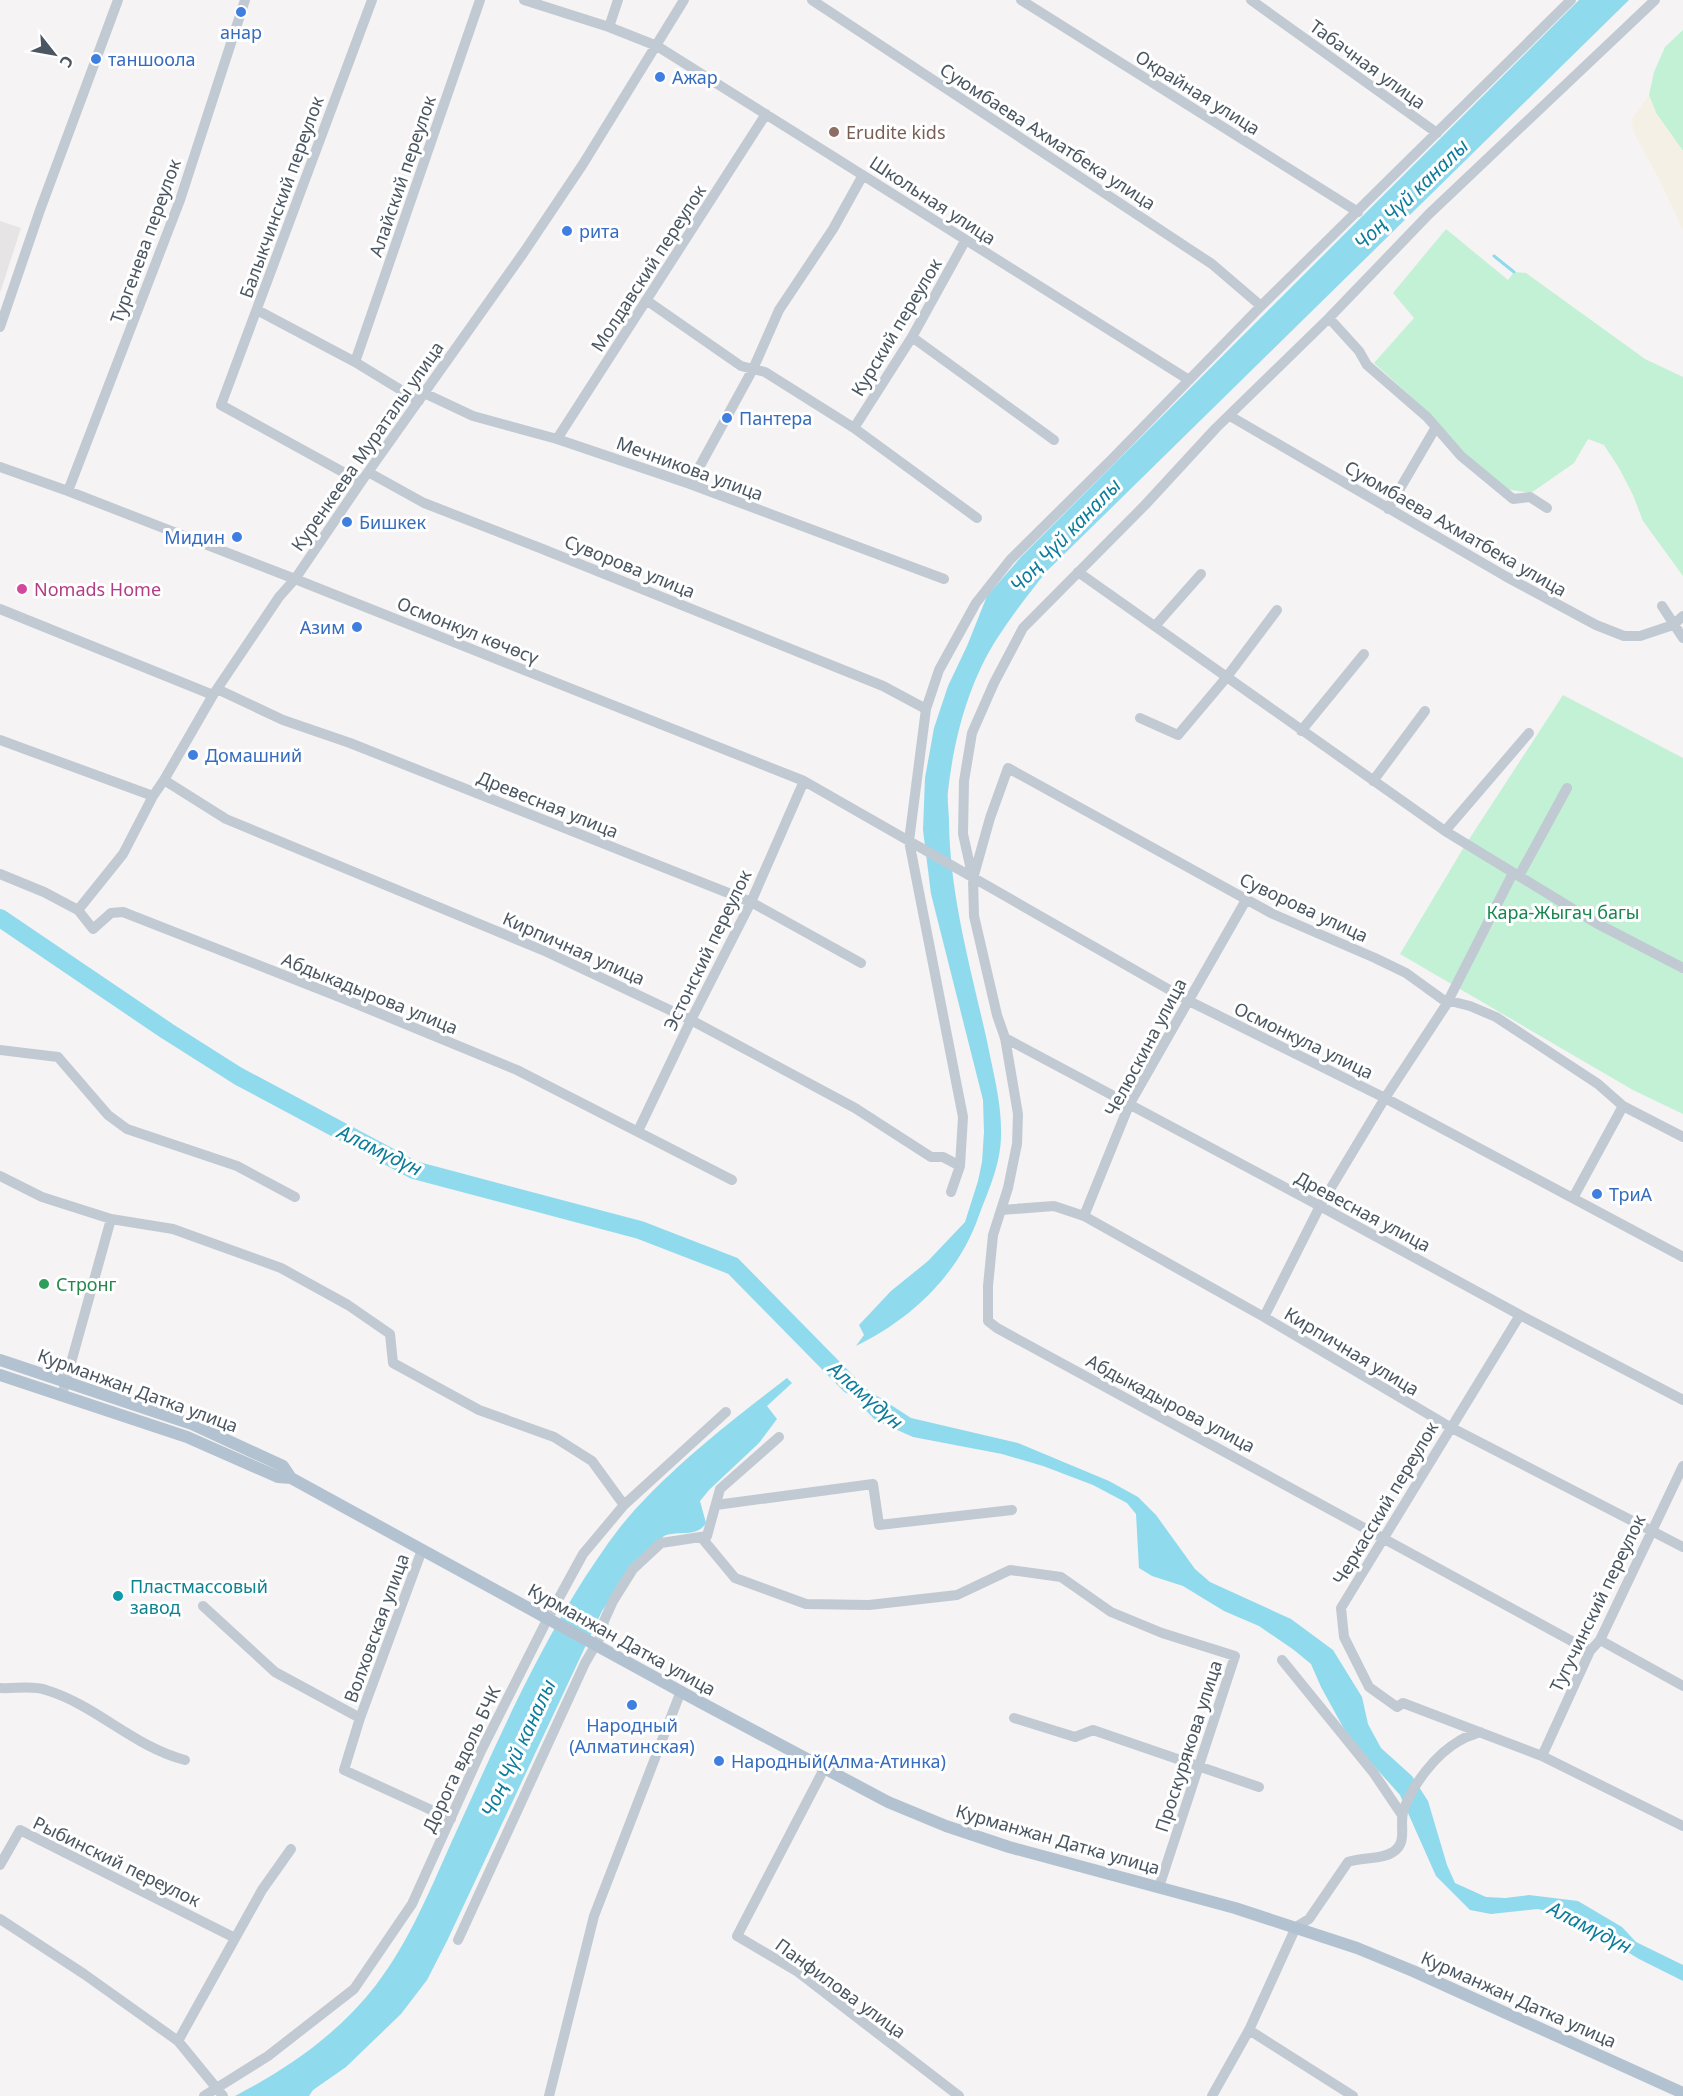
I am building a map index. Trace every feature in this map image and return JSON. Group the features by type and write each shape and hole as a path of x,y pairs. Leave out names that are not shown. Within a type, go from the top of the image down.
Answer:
{"main road":[{"name":"Курманжан Датка улица","path":"0,1360 192,1424 283,1466 291,1478 681,1692 888,1802 946,1826 1009,1847 1235,1908 1357,1948 1683,2093"},
{"name":"Курманжан Датка улица","path":"0,1375 187,1437 278,1478 291,1478"}],"street":[{"path":"0,327 40,210 118,0"},
{"name":"Тургенева переулок","path":"68,491 180,200 245,0"},
{"name":"Балыкчинский переулок","path":"361,482 221,405 372,0"},
{"name":"Алайский переулок","path":"355,362 480,0"},
{"name":"Школьная улица","path":"524,0 609,27 657,46 1189,380"},
{"path":"609,27 618,0"},
{"name":"Куренкеева Мураталы улица","path":"78,910 123,854 153,796 215,692 279,597 295,579 524,252 657,46 684,0"},
{"name":"Суюмбаева Ахматбека улица","path":"812,0 1212,264 1262,306"},
{"name":"Окрайная улица","path":"1021,0 1358,212"},
{"name":"Табачная улица","path":"1251,0 1437,133"},
{"path":"951,1192 960,1166 963,1117 911,843 926,709 939,670 976,603 1010,560 1571,0"},
{"path":"969,876 963,834 964,781 972,733 994,683 1023,628 1429,214 1655,0"},
{"name":"Молдавский переулок","path":"557,439 766,114"},
{"path":"690,484 753,369 779,310 833,229 864,175"},
{"name":"Курский переулок","path":"854,428 912,337 965,241"},
{"path":"646,300 741,366 765,372 854,428 976,518"},
{"name":"Мечникова улица","path":"257,310 421,397 473,416 557,439 690,484 944,579"},
{"path":"1329,318 1359,351 1367,365 1427,417 1461,456 1513,499 1530,497 1548,508"},
{"path":"912,337 1053,440"},
{"name":"Суюмбаева Ахматбека улица","path":"1230,416 1505,576 1596,626 1624,636 1640,636 1673,625 1683,616"},
{"path":"1388,508 1436,427"},
{"name":"Осмонкул көчөсү","path":"0,467 295,579 804,781 911,843"},
{"name":"Суворова улица","path":"368,472 424,503 883,686 926,709"},
{"path":"1077,572 1445,831 1596,923 1683,968"},
{"path":"1155,626 1200,574"},
{"path":"1662,606 1683,638"},
{"name":"Древесная улица","path":"0,609 283,720 350,742 751,902 861,963"},
{"path":"1140,718 1178,735 1226,678 1277,610"},
{"path":"1301,731 1364,654"},
{"path":"1372,781 1425,711"},
{"path":"1445,831 1529,733"},
{"path":"0,740 153,796"},
{"name":"Суворова улица","path":"969,876 1008,768 1273,914 1406,973 1442,999 1470,1006 1496,1017 1598,1084 1623,1106 1683,1137"},
{"name":"Кирпичная улица","path":"164,780 226,819 547,952 691,1020 855,1108 931,1157 942,1157 960,1166"},
{"name":"Эстонский переулок","path":"638,1131 751,902 804,781"},
{"path":"1264,1317 1320,1206 1448,1000 1516,874 1567,788"},
{"name":"Осмонкула улица","path":"911,843 1189,1001 1385,1098 1683,1257"},
{"name":"Абдыкадырова улица","path":"0,874 44,892 78,910 93,929 111,913 123,912 517,1070 732,1180"},
{"name":"Абдыкадырова улица","path":"969,876 974,916 997,1015 1005,1038 1017,1114 1017,1143 992,1245 988,1286 988,1321 1590,1651"},
{"name":"Челюскина улица","path":"1084,1216 1130,1106 1246,900"},
{"name":"Древесная улица","path":"1005,1038 1027,1052 1683,1400"},
{"path":"0,1050 58,1057 108,1116 127,1129 237,1166 295,1197"},
{"path":"1573,1198 1623,1106"},
{"path":"0,1176 42,1197 111,1219 174,1229 281,1268 348,1305 390,1335 393,1364 479,1410 554,1437 592,1461 624,1505"},
{"name":"Кирпичная улица","path":"1001,1210 1054,1206 1084,1216 1264,1317 1449,1427 1683,1547"},
{"path":"62,1395 111,1219"},
{"name":"Черкасский переулок","path":"1480,1732 1403,1703 1397,1707 1369,1688 1344,1637 1341,1608 1449,1427 1520,1315"},
{"name":"Дорога вдоль БЧК","path":"204,2096 221,2093 354,1989 412,1904 481,1752 583,1554 624,1505 726,1412"},
{"path":"458,1940 585,1663 602,1634 604,1620 633,1569 661,1544 707,1536 720,1489 778,1437"},
{"name":"Тугучинский переулок","path":"1542,1756 1590,1651 1600,1640 1683,1466"},
{"path":"716,1506 873,1484 879,1525 1012,1510"},
{"name":"Проскурякова улица","path":"700,1537 735,1578 806,1604 869,1605 957,1595 1010,1570 1060,1577 1111,1612 1162,1633 1234,1656 1159,1887"},
{"name":"Волховская улица","path":"422,1550 360,1718 344,1770 451,1819"},
{"name":"Волховская улица","path":"203,1606 275,1672 360,1718"},
{"path":"1600,1640 1683,1686"},
{"path":"1282,1660 1403,1812"},
{"path":"0,1688 44,1689 78,1703 149,1746 185,1760"},
{"path":"549,2096 594,1916 681,1692"},
{"path":"1014,1718 1076,1737 1093,1730 1258,1787"},
{"path":"1212,2096 1249,2030 1296,1928 1313,1913 1348,1862 1392,1854 1400,1846 1403,1838 1403,1812 1419,1780 1445,1750 1460,1739 1480,1732 1542,1756 1683,1826"},
{"name":"Панфилова улица","path":"824,1769 737,1936 798,1972 959,2096"},
{"name":"Рыбинский переулок","path":"0,1865 20,1830 235,1938"},
{"path":"178,2041 262,1890 291,1849"},
{"path":"0,1919 84,1974 178,2041 221,2093"},
{"path":"1249,2030 1353,2096"}],"shaded area":[{"path":"0,221 21,228 0,293"}],"green space":[{"path":"1683,30 1683,151 1656,113 1649,95 1654,72 1665,47"},
{"path":"1446,229 1508,280 1514,272 1526,273 1645,359 1683,377 1683,576 1643,521 1633,495 1604,445 1588,439 1574,463 1531,493 1505,489 1467,457 1429,413 1374,363 1414,318 1393,293"},
{"name":"Кара-Жыгач багы","path":"1563,695 1683,758 1683,1114 1633,1090 1400,954 1464,847"}],"sand":[{"path":"1649,95 1656,113 1683,151 1683,230 1635,135 1631,120"}],"water":[{"name":"Чоң Чүй каналы","path":"1579,0 1629,0 1047,571 988,654 964,711 954,751 948,799 950,850 957,905 999,1100 1001,1135 999,1156 990,1188 969,1239 945,1277 930,1294 895,1323 856,1346 864,1335 859,1325 891,1291 928,1261 965,1222 982,1162 983,1100 931,894 923,830 925,778 934,728 948,686 987,596 1021,557"},
{"path":"840,1365 854,1381 911,1418 1018,1443 1109,1481 1138,1497 1156,1515 1195,1569 1210,1582 1291,1619 1333,1650 1362,1697 1368,1724 1381,1748 1412,1776 1428,1801 1447,1865 1455,1883 1486,1897 1505,1898 1529,1895 1578,1901 1622,1927 1636,1942 1683,1965 1683,1981 1555,1912 1537,1909 1491,1914 1470,1910 1436,1876 1400,1795 1349,1738 1311,1664 1259,1626 1224,1611 1183,1586 1152,1576 1139,1568 1136,1514 1127,1503 1093,1485 1043,1466 1002,1454 913,1437 875,1420 830,1372"},
{"name":"Чоң Чүй каналы","path":"787,1378 792,1383 767,1406 777,1419 759,1443 700,1501 706,1523 698,1531 664,1536 624,1579 602,1611 447,1941 427,1980 401,2014 346,2067 313,2090 309,2096 235,2096 275,2074 312,2048 346,2019 376,1985 399,1951 418,1915 540,1655 596,1560 621,1526 658,1486 722,1429"}],"waterway":[{"path":"1494,256 1514,272"},
{"name":"Аламүдүн","path":"0,918 238,1076 414,1170 640,1230 733,1266 850,1385"}],"place":[{"name":"анар","path":"241,12"},
{"name":"таншоола","path":"96,59"},
{"name":"Ажар","path":"660,77"},
{"name":"Erudite kids","path":"834,132"},
{"name":"рита","path":"567,231"},
{"name":"Пантера","path":"727,418"},
{"name":"Бишкек","path":"347,522"},
{"name":"Мидин","path":"237,537"},
{"name":"Nomads Home","path":"22,589"},
{"name":"Азим","path":"357,627"},
{"name":"Домашний","path":"193,755"},
{"name":"ТриА","path":"1597,1194"},
{"name":"Стронг","path":"44,1284"},
{"name":"Пластмассовый завод","path":"118,1596"},
{"name":"Народный (Алматинская)","path":"632,1705"},
{"name":"Народный(Алма-Атинка)","path":"719,1761"}]}
